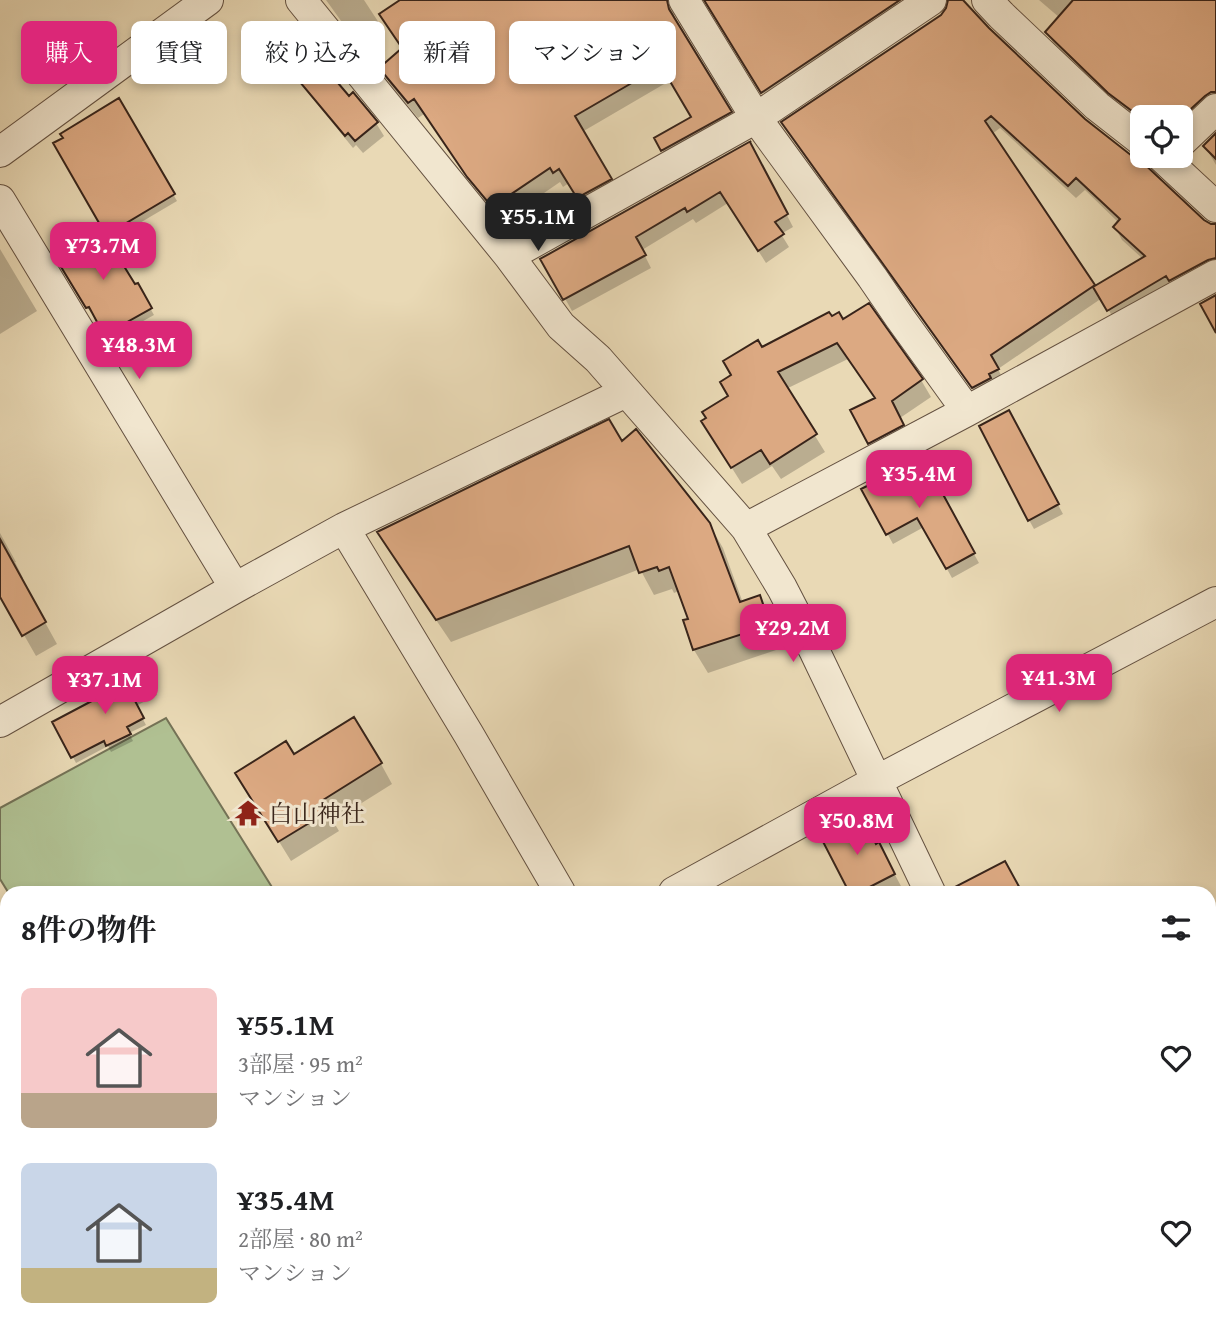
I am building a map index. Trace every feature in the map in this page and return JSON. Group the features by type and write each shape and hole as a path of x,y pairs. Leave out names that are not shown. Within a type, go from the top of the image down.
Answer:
{"street":[{"path":"0,152 208,0"},
{"path":"302,0 509,256 561,326 598,359 746,528 782,588 815,652 927,886"},
{"path":"684,0 756,118 967,411"},
{"path":"509,256 756,118 931,0"},
{"path":"987,0 1097,106 1130,128"},
{"path":"1193,127 1216,109"},
{"path":"1179,168 1216,207"},
{"path":"0,200 234,588"},
{"path":"746,528 1216,275"},
{"path":"0,722 344,528 626,392"},
{"path":"344,528 557,886"},
{"path":"685,886 878,780 1216,602"}],"green space":[{"path":"166,718 271,886 4,886 0,879 0,808"}],"building":[{"path":"400,0 667,0 669,9 732,112 661,151 654,138 691,117 672,84 676,84 676,21 509,21 509,84 630,84 575,116 612,179 577,198 559,169 553,173 550,168 492,207 467,177 414,99 408,103 385,75 385,63 399,51 399,84 495,84 495,21 399,21 399,44 379,14"},
{"path":"704,0 900,0 761,93"},
{"path":"948,0 963,0 1085,119 1130,154 1130,168 1149,168 1204,220 1216,224 1216,258 1169,281 1166,276 1107,311 1093,287 1145,256 1113,227 1120,219 1076,178 1068,186 991,116 985,121 1095,285 991,355 999,369 989,374 991,378 972,388 781,122 941,15"},
{"path":"1073,0 1216,0 1216,92 1211,92 1193,107 1130,105 1130,110 1108,93 1045,32"},
{"path":"302,84 339,84 349,96 353,92 378,122 355,141 348,133 345,136"},
{"path":"119,98 175,194 106,235 53,143 63,138 60,134"},
{"path":"1216,133 1216,159 1203,146"},
{"path":"751,141 788,214 775,222 784,234 758,251 720,192 687,212 685,208 636,237 646,255 563,300 540,259"},
{"path":"101,229 152,308 104,335 89,307 86,308 55,257"},
{"path":"1216,295 1216,333 1200,304"},
{"path":"869,303 923,379 892,401 904,425 868,444 850,410 875,398 837,343 778,372 817,434 770,464 761,450 731,468 701,421 706,418 702,412 728,396 720,382 731,375 723,361 758,340 762,347 829,312 832,316 839,312 843,319"},
{"path":"1009,410 1059,504 1028,521 979,426"},
{"path":"609,419 622,441 636,429 710,523 740,602 760,595 770,625 693,650 683,620 688,619 669,567 659,571 657,567 639,573 629,546 436,620 377,532"},
{"path":"919,456 975,553 946,569 917,518 886,535 861,489"},
{"path":"0,539 46,622 22,636 0,597"},
{"path":"143,666 155,688 134,699 144,718 127,727 131,734 106,746 104,741 71,758 52,722 124,684 121,678"},
{"path":"354,717 382,763 323,800 329,811 278,842 235,773 286,741 294,754"},
{"path":"844,821 850,832 866,824 876,844 879,842 895,874 872,886 846,886 819,834"},
{"path":"1005,861 1019,886 957,886"}],"place":[{"name":"白山神社","path":"248,813"}]}
